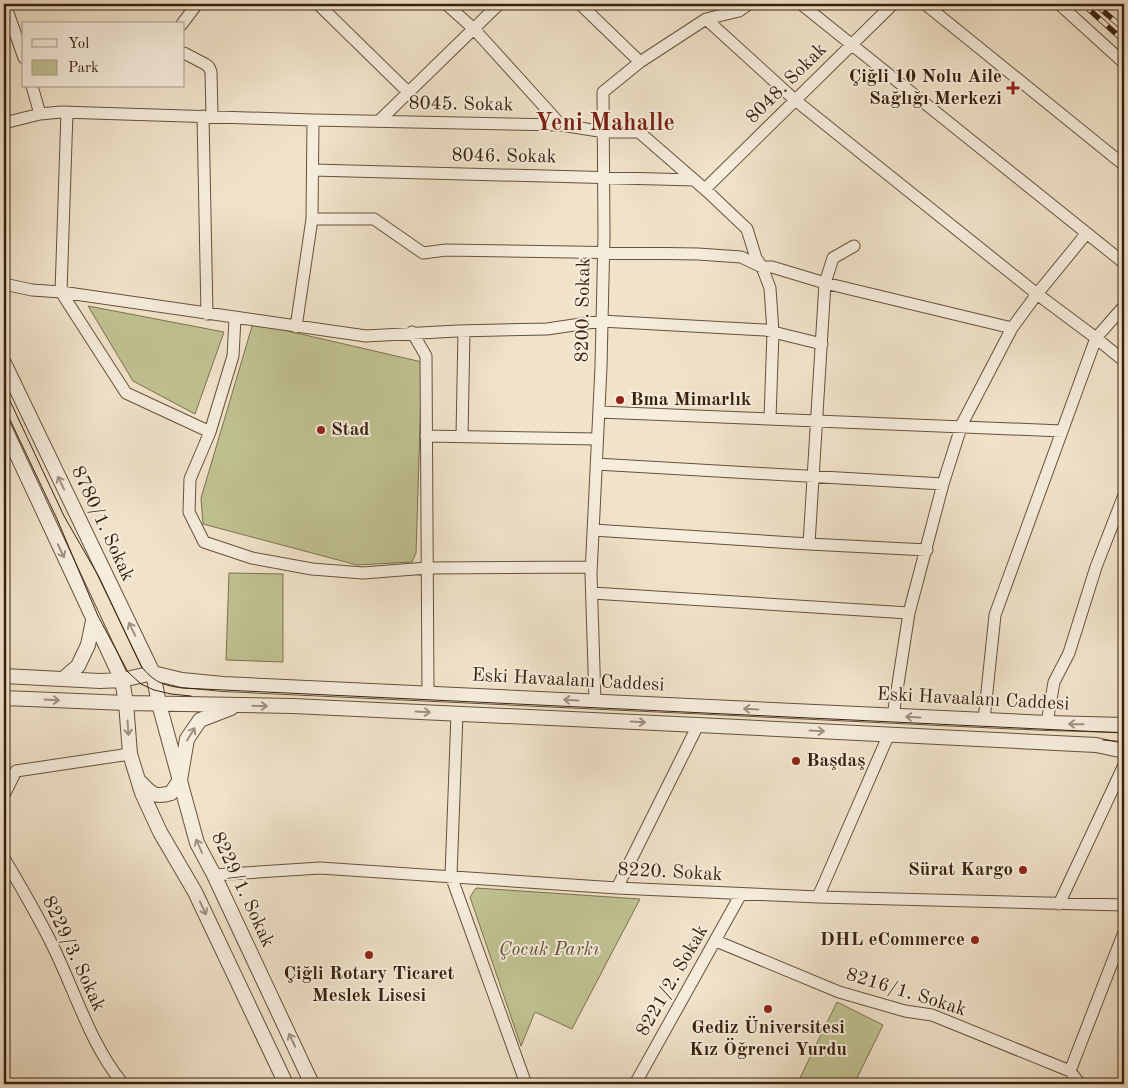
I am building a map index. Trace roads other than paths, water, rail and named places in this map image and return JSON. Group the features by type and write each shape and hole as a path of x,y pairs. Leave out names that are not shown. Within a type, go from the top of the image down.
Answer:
{"street":[{"path":"8,4 6,7 22,52"},
{"path":"184,22 197,4"},
{"path":"318,4 408,92"},
{"path":"446,4 474,29 560,125"},
{"path":"379,121 499,4"},
{"path":"580,4 640,62"},
{"path":"801,4 1124,264"},
{"name":"8048. Sokak","path":"705,189 893,4"},
{"path":"925,4 1124,165"},
{"path":"1059,4 1124,63"},
{"name":"8200. Sokak","path":"595,701 591,567 602,322 605,132 603,92 640,62 706,19 740,6"},
{"path":"706,19 795,100 1037,294 1124,361"},
{"path":"185,54 209,67 211,72 208,116 207,314"},
{"path":"33,88 40,114"},
{"path":"67,112 61,292 126,393 210,432"},
{"name":"8045. Sokak","path":"4,123 40,114 67,112 313,120 560,125 605,132 639,132 705,189 747,229 756,258 762,266 770,288 773,332 770,418"},
{"path":"296,327 312,219 313,120"},
{"name":"8046. Sokak","path":"313,170 694,180"},
{"path":"312,219 374,219 424,253 446,250 698,254 742,257 762,266 772,267 825,283 1012,328"},
{"path":"893,716 909,613 944,484 962,426 1012,328 1086,234"},
{"path":"809,544 825,283 833,258 854,246"},
{"path":"4,284 32,290 61,292 366,336 412,332 547,329 602,322 765,330 822,344"},
{"path":"984,720 995,615 1096,338 1124,306"},
{"path":"235,318 233,356 210,432 190,479 189,512 204,542 252,558 312,569 363,572 427,568 591,567"},
{"path":"462,436 464,331"},
{"path":"412,332 426,356 428,694"},
{"name":"8780/1. Sokak","path":"4,363 153,673 159,704"},
{"path":"598,412 1062,431"},
{"path":"4,427 122,680 126,703 130,754 142,793 160,832 195,892 286,1084"},
{"path":"426,436 597,439"},
{"path":"596,464 944,484"},
{"path":"1047,724 1054,682 1069,653 1096,567 1124,495"},
{"path":"593,530 927,550"},
{"path":"592,593 909,613"},
{"path":"63,679 78,666 88,645 93,621"},
{"name":"Eski Havaalanı Caddesi","path":"8,677 100,681 122,680 153,673 182,680 223,684 1047,724 1124,725"},
{"name":"Eski Havaalanı Caddesi","path":"4,698 237,705 698,725 1096,745 1124,751"},
{"name":"8229/1. Sokak","path":"159,704 197,843 214,875 312,1084"},
{"path":"138,779 150,793 161,796 171,793 180,780 187,739 200,720 237,705"},
{"path":"457,714 451,876 526,1084"},
{"path":"617,888 698,725"},
{"path":"818,897 888,734"},
{"path":"4,795 16,771 130,754"},
{"path":"1059,904 1124,765"},
{"name":"8229/3. Sokak","path":"4,858 57,954 88,1028 109,1066 123,1084"},
{"name":"8220. Sokak","path":"214,875 320,868 617,888 741,894 1124,905"},
{"name":"8221/2. Sokak","path":"635,1084 741,894"},
{"path":"1080,1084 1070,1071 1124,932"},
{"name":"8216/1. Sokak","path":"716,941 839,992 905,1011 932,1015 1070,1071"}],"tram line":[{"path":"4,388 64,516 99,577 141,666 154,679 169,686 1124,733"},
{"path":"4,407 57,519 98,616 128,672 141,684 154,690 191,696"},
{"path":"1103,740 1124,742"}],"railway":[{"path":"1083,4 1124,41"},
{"path":"1095,4 1124,29"}],"place":[{"name":"Çiğli 10 Nolu Aile Sağlığı Merkezi","path":"1013,88"},
{"name":"Bma Mimarlık","path":"620,400"},
{"name":"Stad","path":"321,430"},
{"name":"Başdaş","path":"796,761"},
{"name":"Sürat Kargo","path":"1023,870"},
{"name":"DHL eCommerce","path":"975,940"},
{"name":"Çiğli Rotary Ticaret Meslek Lisesi","path":"369,955"},
{"name":"Gediz Üniversitesi Kız Öğrenci Yurdu","path":"768,1009"}],"district":[{"name":"Yeni Mahalle","path":"605,124"}],"park label":[{"name":"Çocuk Parkı","path":"549,950"}]}
